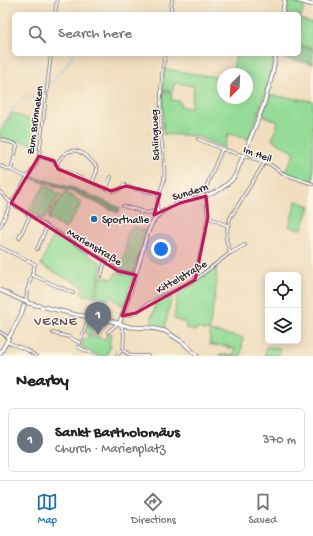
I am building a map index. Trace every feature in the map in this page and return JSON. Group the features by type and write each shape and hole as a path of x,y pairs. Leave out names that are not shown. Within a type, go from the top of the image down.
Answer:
{"street":[{"path":"56,12 57,0"},
{"path":"170,12 172,0"},
{"path":"282,12 285,0"},
{"path":"295,0 313,5"},
{"name":"Zum Brünneken","path":"0,227 11,203 36,164 51,56"},
{"name":"Schlingweg","path":"157,210 164,178 161,128 162,78 165,56"},
{"name":"Sundern","path":"119,324 136,275 149,230 159,214 173,205 206,196 220,190 230,181 238,169 267,94 276,56"},
{"path":"0,139 17,146 11,170"},
{"name":"Im Heil","path":"198,139 222,149 265,162 286,174 313,184"},
{"path":"204,192 222,149"},
{"path":"57,163 69,151 78,151 82,153 97,166 97,171 92,182"},
{"path":"38,156 57,163"},
{"path":"230,253 226,239 230,218 265,162"},
{"path":"57,163 58,168 106,189 115,191 124,185 160,194"},
{"path":"0,166 27,177"},
{"path":"106,189 111,177"},
{"name":"Marienstraße","path":"0,192 11,203 30,216 105,261 118,271 136,275"},
{"path":"194,280 208,217 206,196"},
{"path":"123,206 141,211 152,212 157,210 159,214"},
{"path":"139,217 141,211"},
{"path":"20,238 30,216"},
{"path":"208,217 228,226"},
{"path":"38,248 47,227"},
{"name":"Kittelstraße","path":"122,316 136,313 146,305 194,280 230,253 244,245"},
{"path":"0,247 36,264 21,315 0,354"},
{"path":"101,276 105,261"},
{"path":"32,275 73,292"},
{"path":"0,290 25,302 77,315 105,319 130,327 152,328 164,331 184,343 197,356"},
{"path":"92,309 78,347 97,356"},
{"path":"108,332 119,324"},
{"path":"119,324 124,334 124,350"},
{"path":"0,332 9,338"},
{"path":"53,334 69,337 80,343"},
{"path":"6,342 26,350 36,356"},
{"path":"0,344 4,348"},
{"path":"118,356 120,352 124,350"},
{"path":"124,350 132,356 148,356"}],"highlighted area":[{"path":"39,156 54,161 58,169 111,191 126,186 160,194 154,215 180,203 206,196 208,217 195,280 136,313 122,316 136,275 118,271 11,203"}],"green space":[{"path":"289,0 305,5 301,16 301,12 286,12"},
{"path":"301,19 313,23 313,48 301,45"},
{"path":"301,46 313,49 313,64 278,57 301,56"},
{"path":"236,56 274,58 268,85 249,139 228,134 224,148 196,136 163,134 163,92 172,93 171,100 179,101 182,107 191,108 194,86 175,83 172,91 163,90 164,69 217,77 217,104 253,104 253,68 233,68"},
{"path":"269,95 313,101 313,182 285,172 295,152 272,140 278,122 262,115"},
{"path":"12,113 42,124 39,146 18,140 17,143 0,136 0,132"},
{"path":"30,176 76,189 120,208 118,213 76,193 30,178"},
{"path":"45,185 60,194 43,220 29,210"},
{"path":"65,192 82,203 65,229 48,218"},
{"path":"296,201 310,206 302,229 289,227"},
{"path":"134,227 147,231 133,274 120,270 127,246 125,246 127,235 131,228"},
{"path":"54,233 101,263 102,266 94,297 81,294 82,286 41,265"},
{"path":"216,265 217,282 209,331 197,328 195,331 186,328 186,323 174,319 178,291"},
{"path":"116,272 133,276 124,307 110,296 108,300 96,296 101,276 113,279"},
{"path":"173,292 164,330 152,327 152,314 154,314 155,301"},
{"path":"89,324 94,326 90,335 105,339 108,333 112,334 109,343 111,345 106,356 100,356 81,347 84,339 88,339 89,335 85,333"},
{"path":"210,331 243,338 241,356 219,356 234,355 235,349 228,348 228,346 210,345"},
{"path":"266,347 280,348 279,356 265,356"}],"waterway":[{"path":"49,85 65,67 71,56"},
{"path":"47,100 48,88"},
{"path":"0,125 23,98 28,97"},
{"path":"31,98 44,100"}],"place":[{"name":"Sporthalle","path":"94,219"},
{"name":"Sankt Bartholomäus","path":"98,335"}],"district":[{"name":"VERNE","path":"56,320"}]}
